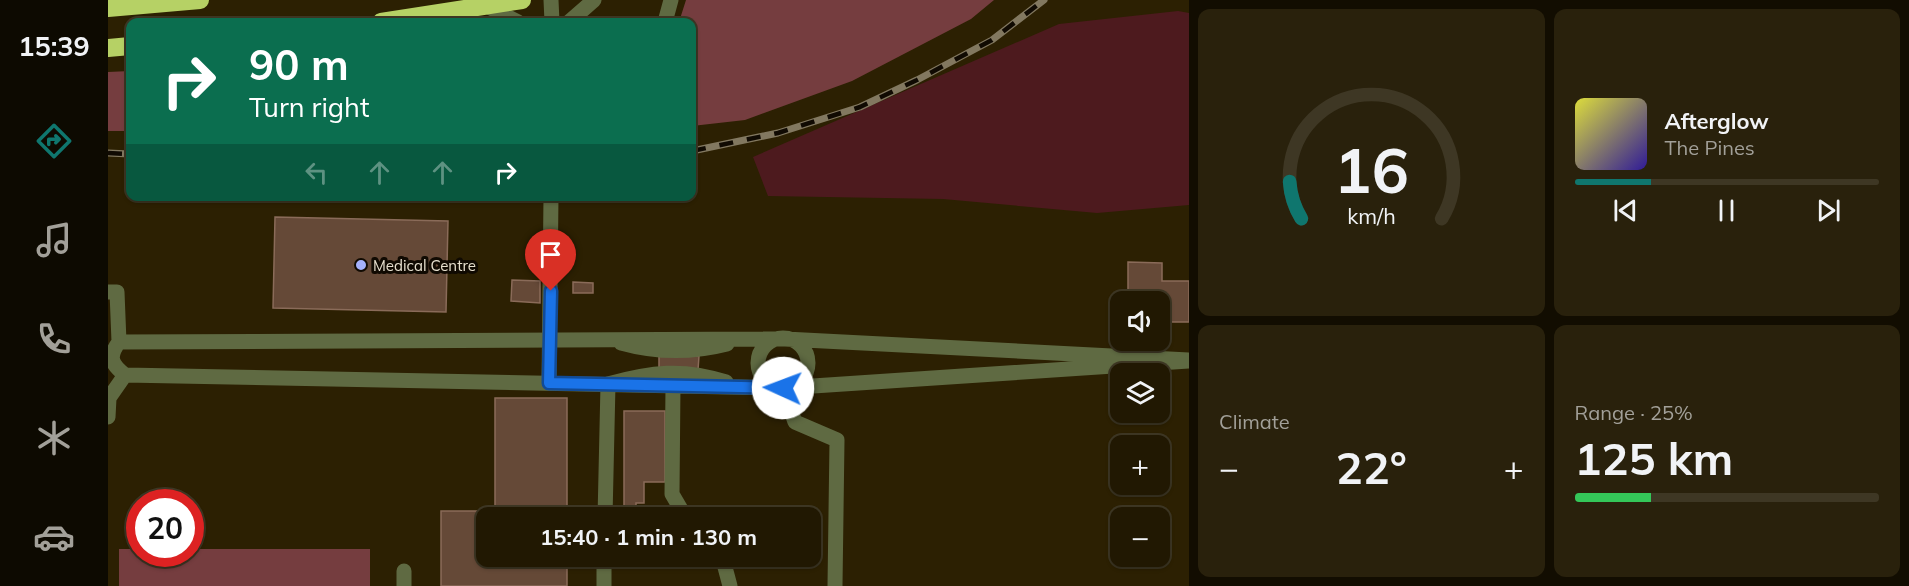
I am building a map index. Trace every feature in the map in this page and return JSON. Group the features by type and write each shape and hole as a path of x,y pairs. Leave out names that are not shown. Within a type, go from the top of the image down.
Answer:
{"highway":[{"path":"108,8 200,0"},
{"path":"408,18 522,0"},
{"path":"108,48 126,46"}],"street":[{"path":"551,0 552,18"},
{"path":"573,18 594,0"},
{"path":"666,18 671,0"},
{"path":"488,6 510,18"},
{"path":"549,383 551,201"},
{"path":"108,292 117,292 119,342 111,351 110,358 113,366 125,375 783,388 1189,360"},
{"path":"119,342 604,338 646,350 701,351 745,339 785,339 1189,360"},
{"path":"785,339 800,346 807,360 804,376 798,382 783,388 775,387 762,378 758,362 759,354 770,342 785,339"},
{"path":"608,384 648,373 700,374 740,387"},
{"path":"108,417 109,398 125,375"},
{"path":"605,507 608,384"},
{"path":"673,386 672,494 680,507"},
{"path":"783,388 795,422 837,440 835,586"},
{"path":"603,586 604,567"},
{"path":"725,567 730,586"}],"shaded area":[{"path":"686,0 994,0 971,19 852,81 745,120 696,126 696,18 680,18"},
{"path":"1178,11 1189,13 1189,205 1097,213 943,199 768,196 753,157 1059,24"},
{"path":"126,71 126,131 108,131 108,72"},
{"path":"119,549 126,549 126,567 204,567 204,549 370,549 370,586 119,586"}],"building":[{"name":"Medical Centre","path":"275,217 448,221 446,312 273,308"},
{"path":"1128,262 1162,263 1162,281 1189,281 1189,322 1170,322 1170,291 1128,291"},
{"path":"512,280 540,281 540,303 511,301"},
{"path":"573,282 593,283 593,293 573,293"},
{"path":"659,354 699,356 698,370 659,368"},
{"path":"495,398 567,398 567,507 495,507"},
{"path":"624,411 665,411 665,482 644,482 644,503 636,503 636,507 624,507"},
{"path":"441,511 476,511 476,567 567,567 567,586 441,586"}],"railway":[{"path":"696,150 778,133 860,107 992,40 1044,0"},
{"path":"108,153 126,154"}],"place":[{"name":"Medical Centre","path":"361,265"}],"route":[{"path":"551,291 549,383 783,388"}]}
